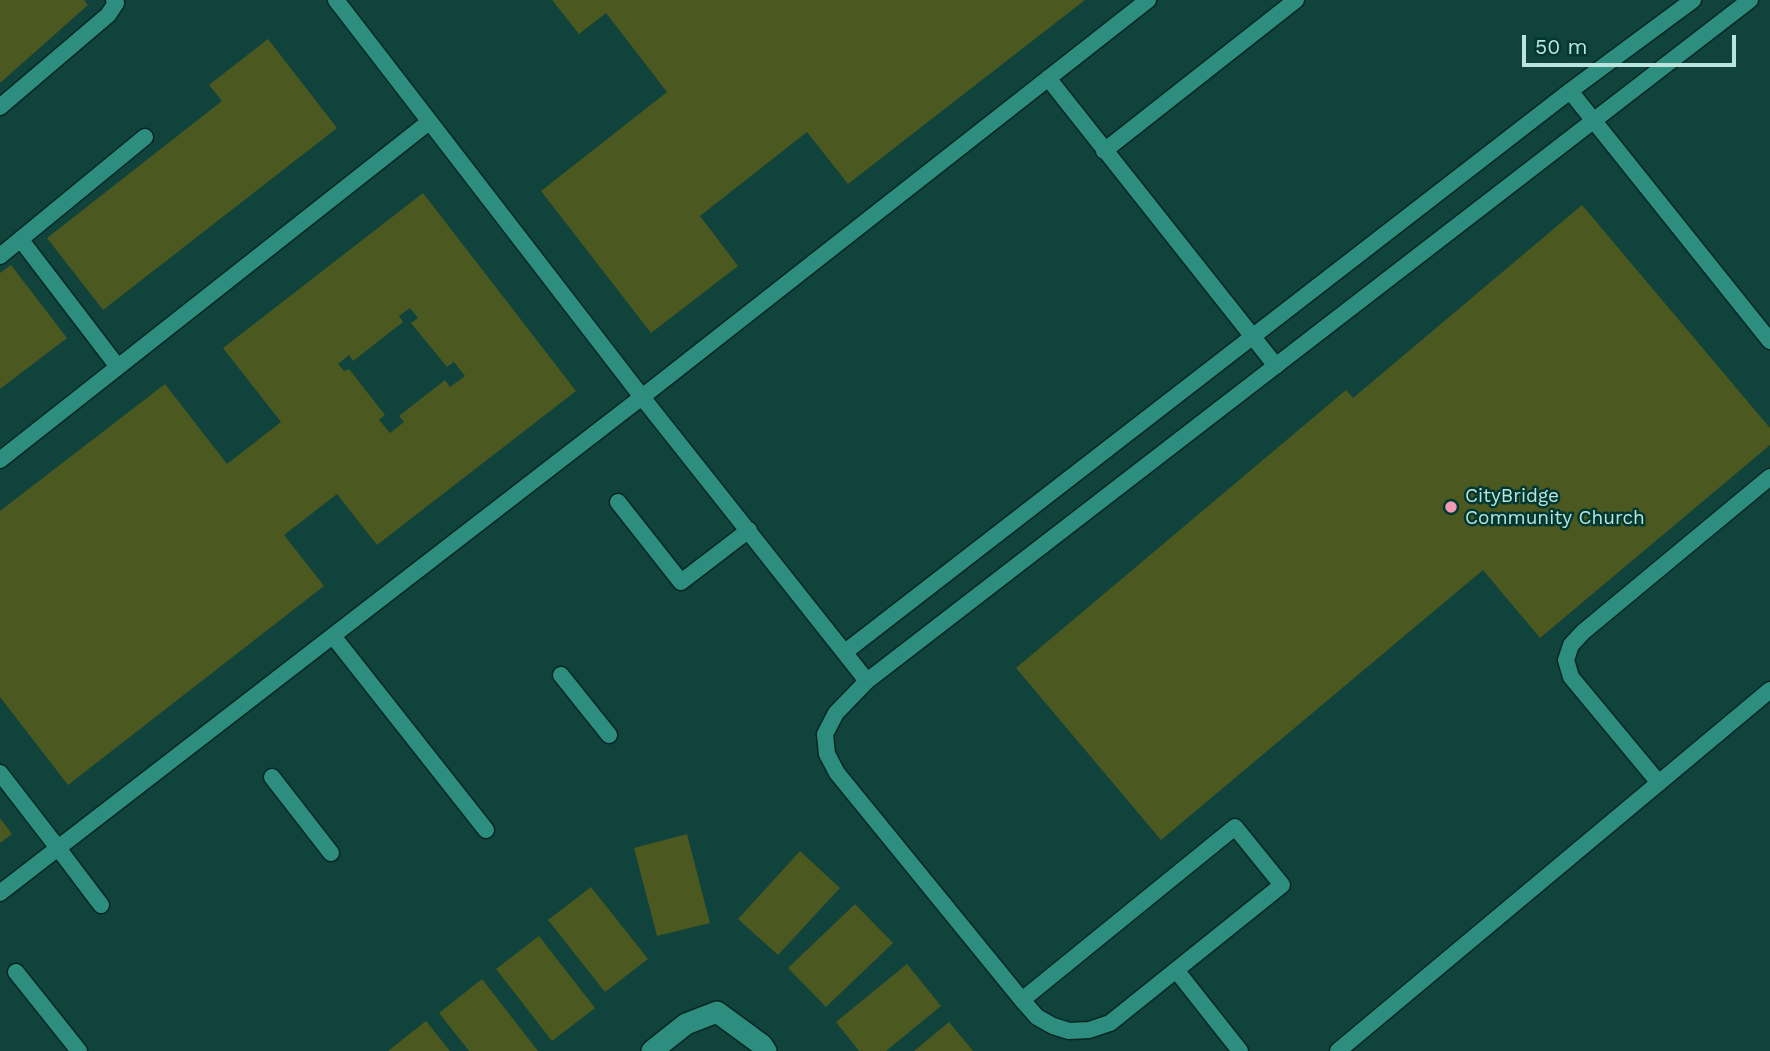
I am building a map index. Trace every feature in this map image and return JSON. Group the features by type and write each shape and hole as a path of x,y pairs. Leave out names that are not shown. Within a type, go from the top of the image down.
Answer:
{"street":[{"path":"652,1051 686,1024 717,1012 762,1045 766,1051"}],"lane":[{"path":"0,107 108,15 116,3 114,0"},
{"path":"336,0 642,397 867,681"},
{"path":"0,893 642,397 1148,0"},
{"path":"1104,150 1296,0"},
{"path":"845,652 1570,91 1693,0"},
{"path":"1022,1000 1236,827 1282,885 1110,1023 1089,1030 1069,1031 1052,1027 1037,1017 1022,1000 836,774 827,754 825,734 836,713 867,681 1750,0"},
{"path":"1048,78 1276,366"},
{"path":"1570,91 1770,341"},
{"path":"0,460 429,122"},
{"path":"0,257 145,137"},
{"path":"20,240 118,367"},
{"path":"1659,783 1571,677 1566,660 1571,645 1770,477"},
{"path":"618,502 681,582 748,530"},
{"path":"333,636 486,830"},
{"path":"561,675 609,735"},
{"path":"1338,1051 1770,690"},
{"path":"0,773 101,905"},
{"path":"272,777 331,853"},
{"path":"1176,970 1240,1051"},
{"path":"16,972 79,1051"}],"building":[{"path":"0,0 84,0 88,5 0,83"},
{"path":"552,0 1085,0 848,184 807,132 700,216 738,266 651,333 541,191 667,92 606,13 579,34"},
{"path":"268,39 337,128 103,310 47,238 222,101 209,85"},
{"path":"423,193 576,391 377,545 337,494 284,535 324,586 68,785 0,697 0,511 165,384 227,464 281,422 223,348","holes":["410,308 418,318 411,323 447,367 454,362 465,376 450,387 445,380 399,416 404,422 390,433 379,420 385,415 349,369 344,371 338,364 349,355 353,361 403,322 399,316"]},
{"name":"CityBridge Community Church","path":"1582,205 1770,428 1770,445 1540,638 1483,570 1161,840 1016,668 1346,390 1353,398"},
{"path":"11,265 67,338 0,389 0,273"},
{"path":"0,818 12,834 0,843"},
{"path":"687,834 710,923 657,936 634,848"},
{"path":"800,851 840,888 778,955 738,919"},
{"path":"591,887 648,959 605,992 548,920"},
{"path":"855,904 893,943 826,1007 788,968"},
{"path":"539,936 595,1008 552,1041 496,969"},
{"path":"907,964 941,1006 886,1051 859,1051 836,1022"},
{"path":"482,979 538,1051 469,1051 439,1013"},
{"path":"426,1021 450,1051 388,1051"},
{"path":"949,1022 973,1051 914,1051"}],"place":[{"name":"CityBridge Community Church","path":"1451,507"}]}
